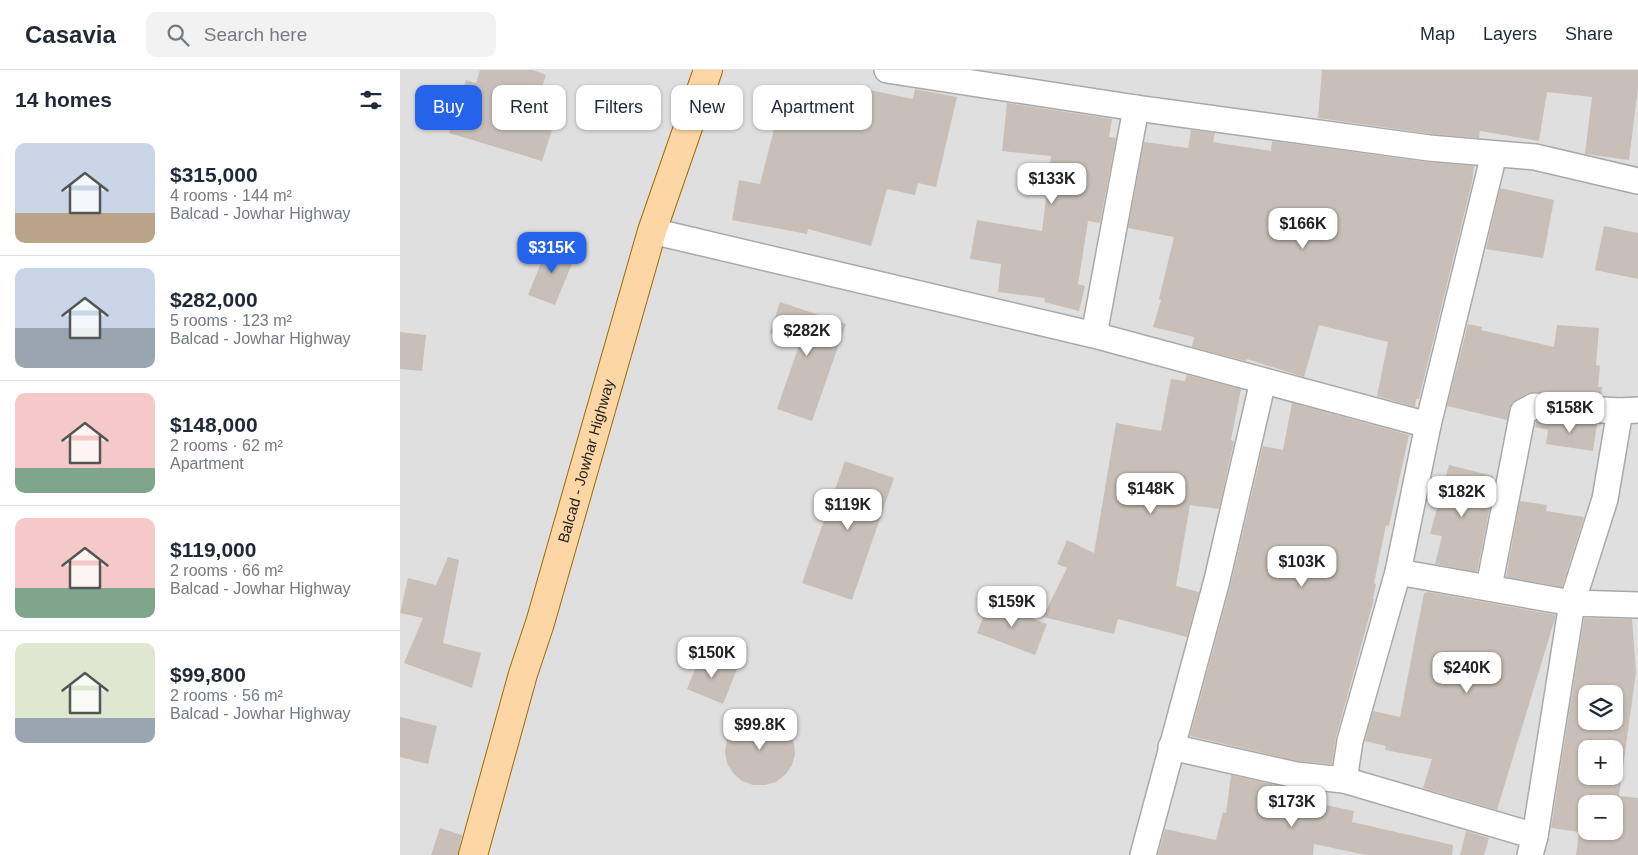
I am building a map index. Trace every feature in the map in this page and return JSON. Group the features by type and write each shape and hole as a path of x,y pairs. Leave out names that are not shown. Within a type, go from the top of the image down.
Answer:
{"main road":[{"name":"Balcad - Jowhar Highway","path":"473,855 523,674 540,623 652,231 708,70"}],"street":[{"path":"887,70 1136,108 1429,148 1535,157 1638,181"},
{"path":"1094,335 1136,108"},
{"path":"1344,780 1350,742 1398,572 1428,425 1494,154"},
{"path":"652,231 1094,335 1382,411 1428,425"},
{"path":"1143,855 1217,580 1263,381"},
{"path":"1171,747 1296,775 1344,780 1533,846 1572,603 1605,499 1629,410 1534,406 1524,412 1489,587"},
{"path":"1398,572 1572,603 1638,605"}],"shaded area":[{"path":"400,70 1638,70 1638,855 400,855"}],"building":[{"path":"480,70 533,70 546,75 543,85 492,85 492,130 552,130 542,161 449,133 450,130 482,130 482,85 464,85 466,80 476,83"},
{"path":"1322,70 1638,70 1638,88 1629,160 1585,154 1592,97 1547,92 1539,141 1480,131 1479,138 1431,134 1318,118"},
{"path":"915,89 957,97 936,187 918,183 915,195 887,189 871,246 808,229 807,234 732,220 739,180 760,184 774,130 872,130 872,91 913,99"},
{"path":"1007,103 1112,119 1109,137 1116,138 1100,223 1088,221 1078,284 1085,286 1079,311 1044,302 1045,298 998,292 1001,264 970,259 977,220 1042,231 1051,156 1002,151"},
{"path":"1191,130 1215,133 1213,142 1271,151 1272,141 1427,162 1474,166 1472,182 1419,399 1416,399 1415,407 1377,396 1388,342 1319,325 1304,377 1247,359 1246,361 1192,347 1194,337 1153,327 1161,300 1159,299 1174,237 1128,228 1144,142 1188,148"},
{"path":"1500,188 1554,200 1543,258 1486,249"},
{"path":"1604,226 1638,233 1638,279 1595,270"},
{"path":"549,243 576,254 555,305 528,295"},
{"path":"780,302 846,324 812,421 777,409 800,343 770,333"},
{"path":"1468,324 1482,327 1481,330 1554,347 1557,325 1599,328 1596,365 1600,366 1598,387 1602,387 1601,396 1528,393 1512,403 1507,420 1447,406"},
{"path":"400,332 426,335 422,371 400,369"},
{"path":"1187,375 1241,389 1231,440 1234,441 1219,509 1190,505 1176,586 1199,592 1187,637 1118,619 1114,634 1043,617 1067,568 1057,564 1067,540 1094,553 1116,423 1161,431 1171,379 1185,381"},
{"path":"1292,403 1409,435 1389,526 1386,525 1374,583 1376,584 1374,599 1336,737 1332,764 1298,761 1190,736 1231,583 1263,446 1283,450"},
{"path":"1536,421 1597,424 1593,451 1546,444 1548,430 1535,427"},
{"path":"845,461 894,478 852,600 802,583"},
{"path":"1449,465 1493,476 1488,496 1492,496 1477,572 1435,564 1442,536 1430,534"},
{"path":"1520,501 1547,505 1546,511 1584,517 1562,587 1506,577"},
{"path":"448,557 459,560 443,643 481,653 472,688 404,663 423,618 400,613 408,578 436,585"},
{"path":"1428,592 1556,615 1497,810 1423,788 1432,759 1385,750 1386,746 1365,741 1373,711 1400,717 1424,593"},
{"path":"989,602 1047,624 1035,655 977,633"},
{"path":"1584,618 1632,619 1636,672 1623,767 1623,740 1578,740 1578,785 1621,785 1619,795 1578,795 1578,832 1551,828"},
{"path":"701,654 737,669 723,704 687,689"},
{"path":"400,717 437,726 428,764 400,757"},
{"path":"762,717 774,719 783,724 790,733 795,755 792,765 786,774 776,782 765,785 753,785 742,781 733,773 727,763 725,752 727,740 739,719"},
{"path":"1231,775 1293,789 1327,793 1325,805 1354,811 1352,822 1453,845 1452,855 1366,855 1314,844 1313,855 1158,855 1165,829 1216,840 1223,812 1226,813"},
{"path":"1623,796 1638,798 1638,855 1576,855 1578,840 1623,840"},
{"path":"440,828 462,835 458,855 431,855"},
{"path":"1466,831 1489,838 1484,855 1460,855"}]}
